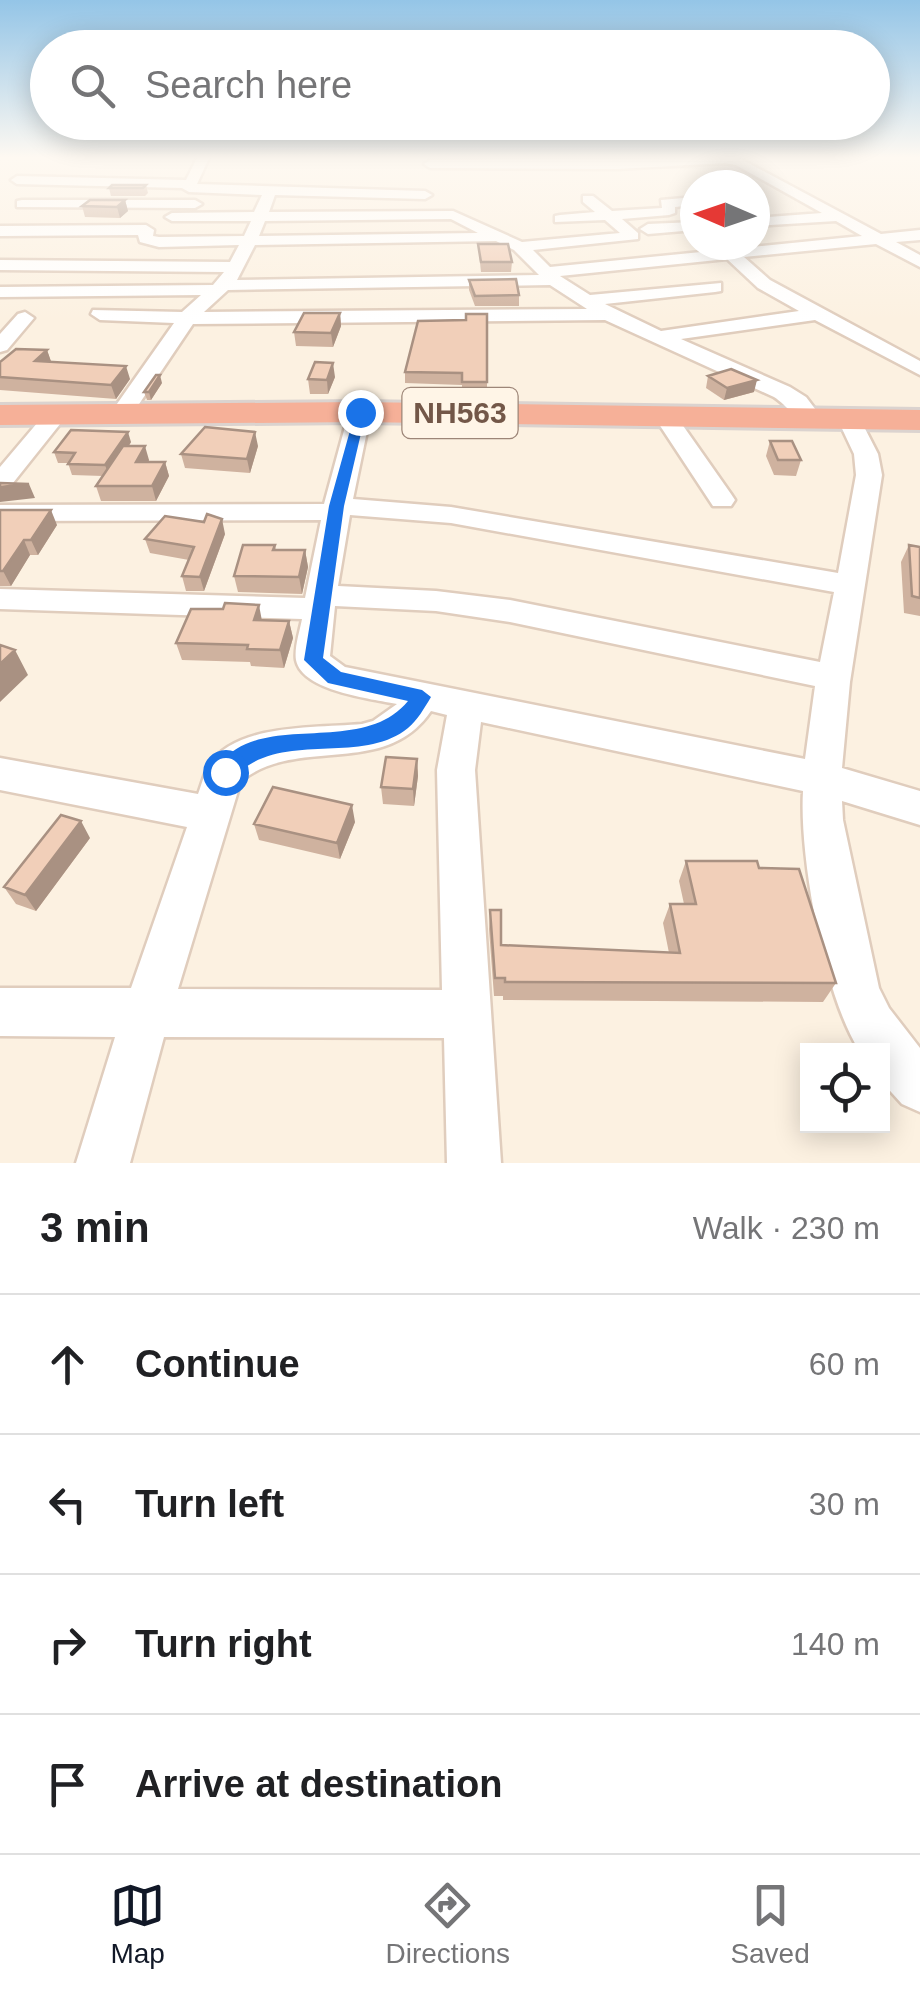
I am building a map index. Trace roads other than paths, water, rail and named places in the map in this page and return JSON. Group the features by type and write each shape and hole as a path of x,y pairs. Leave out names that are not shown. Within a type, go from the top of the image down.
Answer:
{"highway":[{"name":"NH563","path":"0,415 360,412 920,420"}],"street":[{"path":"0,265 72,212"},
{"path":"123,411 187,318 220,288 262,212"},
{"path":"0,265 242,254 395,253 402,240 512,242 633,236 604,212"},
{"path":"560,220 660,212"},
{"path":"827,212 920,262"},
{"path":"172,218 444,214 512,242 585,301 608,314 790,396 810,418"},
{"path":"770,221 835,217"},
{"path":"648,229 680,227"},
{"path":"0,231 146,230 149,231 145,239 152,241 242,254"},
{"path":"770,251 920,235"},
{"path":"0,292 552,276 682,260"},
{"path":"738,260 764,284 814,314 920,369"},
{"path":"585,301 715,287"},
{"path":"100,314 187,318 608,314"},
{"path":"658,336 814,314"},
{"path":"0,346 25,318"},
{"path":"360,412 319,602 313,660 320,669 335,678 422,697 824,779 920,808"},
{"path":"0,483 57,414"},
{"path":"664,415 722,500"},
{"path":"849,418 866,454 869,475 833,677 824,779 825,840 854,992 867,1022 886,1050 920,1086"},
{"path":"0,513 336,509 451,515 850,585"},
{"path":"0,598 436,601 510,611 833,677"},
{"path":"103,1163 147,1011 225,772 240,756 262,746 362,737 385,730 401,723 422,697"},
{"path":"468,704 458,740 456,770 474,1163"},
{"path":"0,774 212,814"},
{"path":"0,1012 469,1014"}]}
